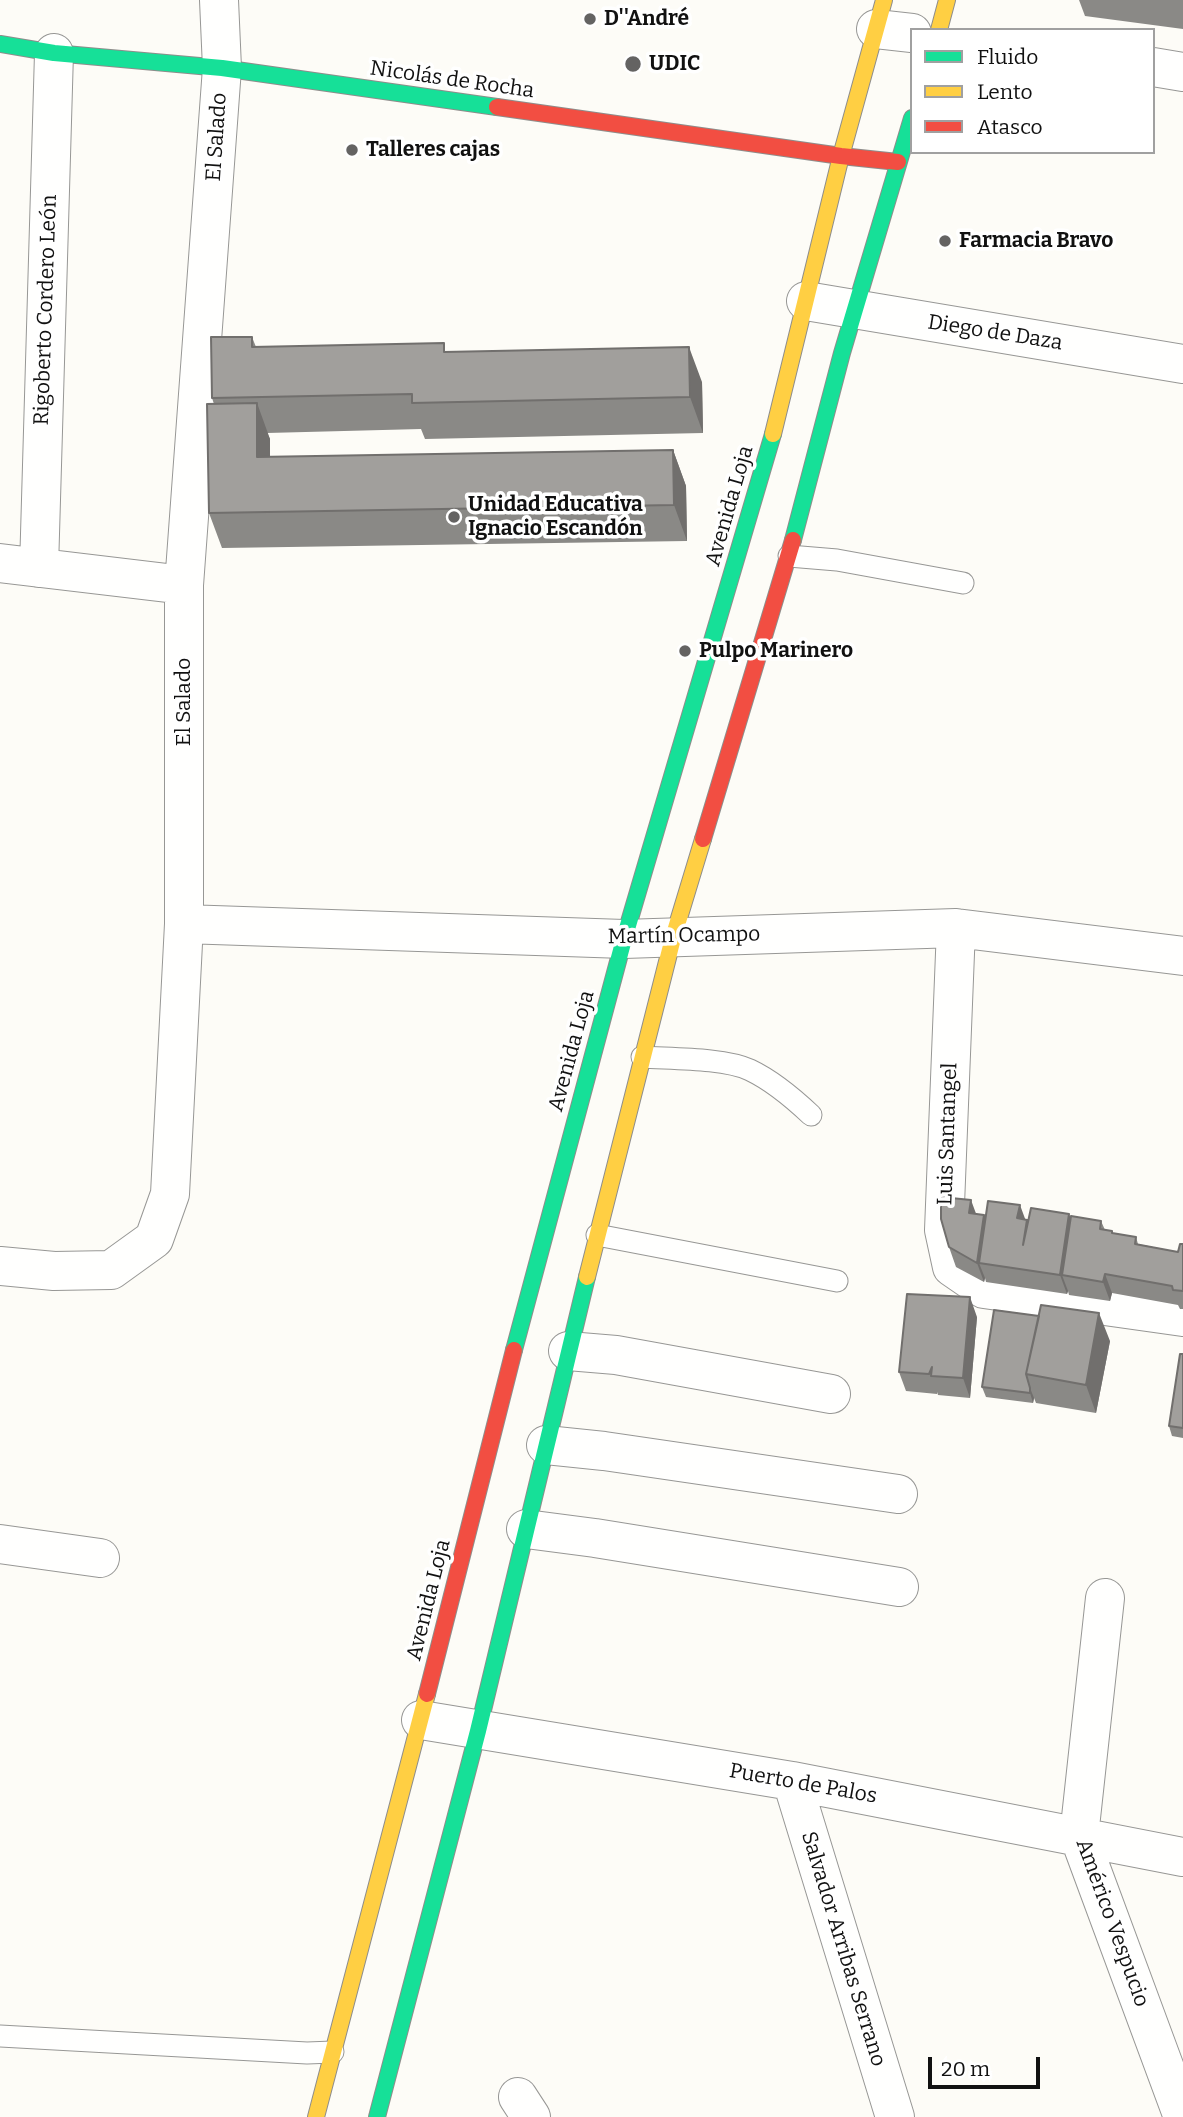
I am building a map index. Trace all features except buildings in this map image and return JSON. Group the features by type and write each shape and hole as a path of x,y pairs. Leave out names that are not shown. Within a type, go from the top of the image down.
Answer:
{"main road":[{"path":"940,28 947,0"},
{"name":"Avenida Loja","path":"316,2117 421,1720 507,1374 624,939 771,441 841,156 891,21"},
{"name":"Nicolás de Rocha","path":"0,44 54,53 222,68 898,162"},
{"path":"377,2117 478,1731 568,1351 673,938 789,556 855,309 910,124"}],"street":[{"name":"El Salado","path":"0,1266 54,1272 111,1270 154,1240 170,1194 184,924 184,584 222,68 219,0"},
{"name":"Rigoberto Cordero León","path":"39,568 54,53"},
{"path":"1155,67 1183,72"},
{"name":"Diego de Daza","path":"806,301 1183,364"},
{"path":"0,563 184,584"},
{"name":"Martín Ocampo","path":"184,924 624,939 956,928 1183,956"},
{"name":"Luis Santangel","path":"956,928 944,1230 952,1267 984,1289 1183,1317"},
{"path":"568,1351 616,1355 831,1394"},
{"path":"546,1445 898,1494"},
{"path":"526,1530 609,1540 899,1587"},
{"path":"0,1544 100,1558"},
{"name":"Américo Vespucio","path":"1105,1598 1079,1836 1183,2117"},
{"name":"Puerto de Palos","path":"421,1720 792,1781 1183,1857"},
{"name":"Salvador Arribas Serrano","path":"792,1781 895,2117"}],"lane":[{"path":"789,556 837,560 963,583"},
{"path":"642,1057 704,1060 748,1069 790,1095 811,1115"},
{"path":"597,1235 837,1281"},
{"path":"0,2036 307,2053 334,2052"}],"traffic: fast":[{"path":"0,44 54,53 222,68 497,107"},
{"path":"793,540 842,353 910,125"},
{"path":"514,1350 624,939 773,434"},
{"path":"377,2117 478,1731 587,1277"}],"traffic: slow":[{"path":"773,434 841,156 884,0"},
{"path":"940,28 947,0"},
{"path":"587,1277 673,938 703,839"},
{"path":"316,2117 427,1694"}],"traffic: jam":[{"path":"497,107 898,162"},
{"path":"703,839 793,540"},
{"path":"427,1694 514,1350"}],"place":[{"name":"D''André","path":"590,19"},
{"name":"UDIC","path":"633,64"},
{"name":"Talleres cajas","path":"352,150"},
{"name":"Farmacia Bravo","path":"945,241"},
{"name":"Unidad Educativa Ignacio Escandón","path":"454,517"},
{"name":"Pulpo Marinero","path":"685,651"}]}
